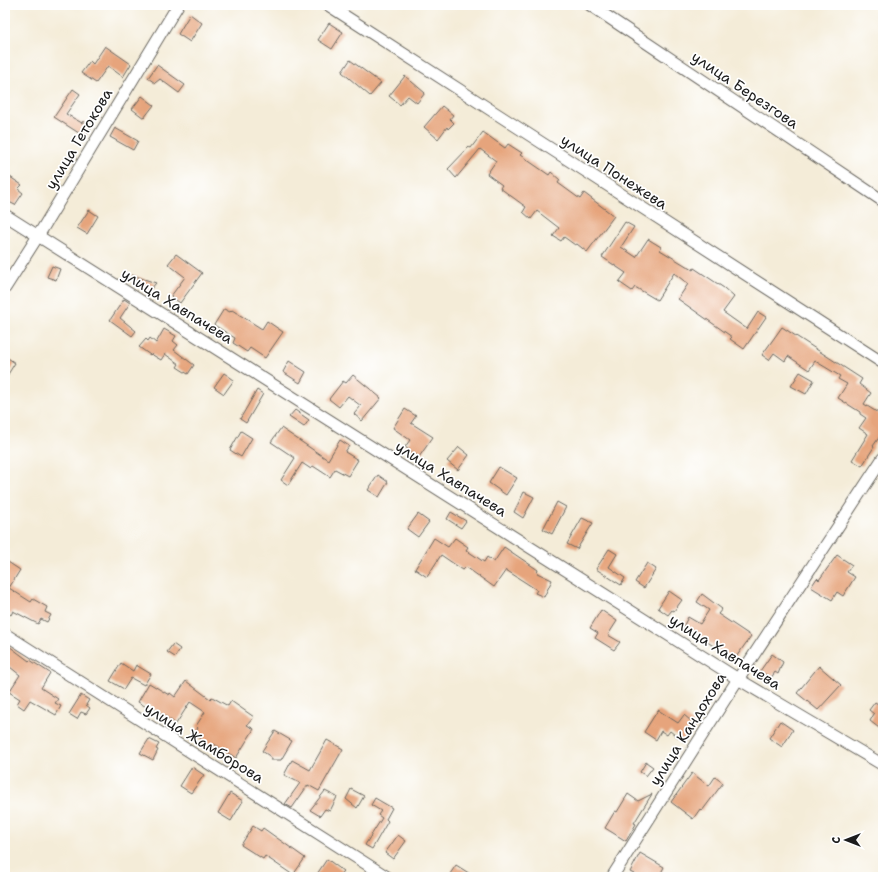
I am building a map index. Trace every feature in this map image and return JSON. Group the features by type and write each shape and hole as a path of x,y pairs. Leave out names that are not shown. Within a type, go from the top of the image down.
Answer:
{"street":[{"name":"улица Гетокова","path":"5,288 178,5"},
{"name":"улица Понежева","path":"328,5 883,363"},
{"name":"улица Березгова","path":"590,5 883,200"},
{"name":"улица Хавпачева","path":"5,215 738,679 883,765"},
{"name":"улица Кандохова","path":"612,877 738,679 883,458"},
{"name":"улица Жамборова","path":"5,634 387,877"}],"building":[{"path":"190,14 202,23 190,42 178,34"},
{"path":"329,23 343,32 332,49 318,40"},
{"path":"105,46 131,64 123,77 108,66 96,83 81,73 90,61 93,64"},
{"path":"350,60 381,83 370,96 342,72"},
{"path":"157,65 185,85 179,93 160,79 155,83 148,78"},
{"path":"405,76 425,93 417,103 408,96 400,105 389,96"},
{"path":"73,89 80,94 66,114 82,123 83,121 92,126 85,137 54,117"},
{"path":"142,96 154,105 144,118 132,109"},
{"path":"442,106 453,115 450,119 454,123 448,129 447,127 438,139 424,127"},
{"path":"115,128 138,141 133,150 110,137"},
{"path":"483,132 505,148 508,144 522,153 520,155 549,175 551,172 560,180 558,183 580,199 584,193 614,216 587,252 577,244 575,245 564,237 561,241 553,236 559,228 537,211 531,219 523,212 526,207 500,188 502,185 487,174 496,161 480,149 456,178 448,169 469,147 471,148"},
{"path":"10,177 22,185 18,189 23,193 15,205 5,200 5,185"},
{"path":"89,210 98,216 87,234 77,228"},
{"path":"625,222 634,227 621,247 636,257 648,239 661,247 660,250 693,270 694,268 724,288 734,297 723,312 747,329 758,312 766,317 744,349 730,339 732,337 678,299 688,284 674,273 657,300 635,287 632,291 619,282 626,273 602,257"},
{"path":"176,254 202,273 180,303 171,296 185,277 168,264"},
{"path":"52,266 60,269 56,280 47,277"},
{"path":"132,275 156,283 150,290 131,277"},
{"path":"124,299 130,303 120,318 136,331 132,336 110,320"},
{"path":"224,309 230,312 232,310 262,329 267,321 283,332 265,358 250,348 247,352 233,343 235,338 214,325"},
{"path":"782,327 862,379 859,384 871,393 864,404 883,416 883,432 862,466 852,460 868,434 859,428 866,418 860,414 860,412 838,398 847,384 838,379 840,376 815,361 809,370 788,356 785,361 774,353 769,360 762,355"},
{"path":"164,329 176,336 173,341 178,345 174,350 194,365 188,374 177,367 179,364 165,354 161,360 151,354 150,355 139,347 146,339 148,341 150,338 156,343"},
{"path":"5,356 15,363 5,379"},
{"path":"289,361 306,372 300,383 283,372"},
{"path":"800,372 814,380 806,394 791,386"},
{"path":"224,373 234,380 224,394 214,387"},
{"path":"353,375 381,398 362,421 354,414 361,406 348,396 339,407 329,399 343,381 346,383"},
{"path":"257,390 263,394 246,423 240,419"},
{"path":"405,409 416,416 411,423 433,437 419,457 405,447 410,440 393,428"},
{"path":"295,410 309,420 304,427 289,417"},
{"path":"281,428 328,460 340,440 349,446 345,452 358,460 348,476 335,469 330,477 313,466 311,469 302,463 288,485 281,480 295,458 271,442"},
{"path":"241,431 252,438 241,457 230,450"},
{"path":"459,447 469,455 458,470 447,461"},
{"path":"499,467 517,478 506,495 489,483"},
{"path":"378,475 388,482 379,497 368,490"},
{"path":"524,492 534,497 523,518 514,512"},
{"path":"557,502 566,507 552,534 543,529"},
{"path":"451,512 466,521 461,528 447,519"},
{"path":"418,514 429,522 418,537 407,529"},
{"path":"582,518 593,523 577,549 567,544"},
{"path":"434,538 448,547 455,538 468,547 466,550 484,562 487,557 494,562 504,547 538,570 537,573 552,580 544,597 535,593 537,590 506,570 494,587 466,567 463,570 441,555 427,577 415,569"},
{"path":"609,549 617,554 609,567 625,578 621,585 596,569"},
{"path":"837,555 852,565 847,572 855,577 843,596 837,592 832,600 811,587 817,578 819,580"},
{"path":"5,560 20,570 9,588 31,602 33,599 47,607 45,612 51,615 47,622 41,619 38,624 13,611 11,615 5,611"},
{"path":"647,563 656,569 644,588 635,582"},
{"path":"669,591 682,600 674,611 672,610 668,615 658,608"},
{"path":"702,594 722,609 718,614 751,636 734,660 703,639 704,638 683,627 688,617 700,624 709,610 697,602"},
{"path":"601,610 617,621 608,635 620,642 614,650 595,638 598,633 590,628"},
{"path":"5,643 29,661 30,660 50,673 41,688 58,699 55,703 61,706 56,715 30,700 24,709 17,704 20,699 9,692 20,675 5,663"},
{"path":"173,644 180,649 175,657 167,652"},
{"path":"772,654 783,662 778,674 775,672 771,678 760,671"},
{"path":"121,663 133,671 136,665 151,674 144,685 131,678 124,689 110,681"},
{"path":"819,666 841,685 818,710 797,693"},
{"path":"186,681 210,699 212,697 228,706 231,701 254,717 247,725 254,729 236,758 214,744 211,748 204,744 205,742 194,734 198,728 196,726 205,712 190,702 176,724 149,705 148,708 138,702 149,683 175,697"},
{"path":"81,695 89,700 86,705 90,708 86,714 81,712 77,719 69,714"},
{"path":"875,702 881,706 883,702 883,731 870,721 874,714 869,710"},
{"path":"658,710 678,723 684,715 697,726 684,742 670,731 667,735 661,731 656,740 644,732"},
{"path":"780,721 793,730 782,747 769,738"},
{"path":"275,731 292,741 281,760 271,760 271,757 262,751"},
{"path":"149,739 159,744 153,760 140,753"},
{"path":"327,740 343,749 319,791 308,785 292,808 285,804 300,783 284,775 292,760 310,770"},
{"path":"646,762 653,767 646,776 640,772"},
{"path":"192,767 204,775 191,793 180,786"},
{"path":"692,773 709,786 715,777 723,783 702,811 700,809 693,819 671,802"},
{"path":"351,789 364,796 357,808 346,799"},
{"path":"325,791 337,797 330,811 325,809 320,816 310,810"},
{"path":"230,793 243,801 231,821 218,813"},
{"path":"628,794 638,801 652,794 634,823 636,824 626,841 605,828 615,811 617,812"},
{"path":"375,798 392,808 386,819 388,821 372,849 365,845 382,818 378,815 381,811 371,805"},
{"path":"253,826 261,831 263,828 305,858 293,875 265,856 263,859 241,845"},
{"path":"398,835 406,841 393,859 385,853"},
{"path":"640,853 664,867 659,877 640,877 630,872"},
{"path":"327,859 343,871 338,877 315,877"},
{"path":"456,865 475,877 448,877"}]}
